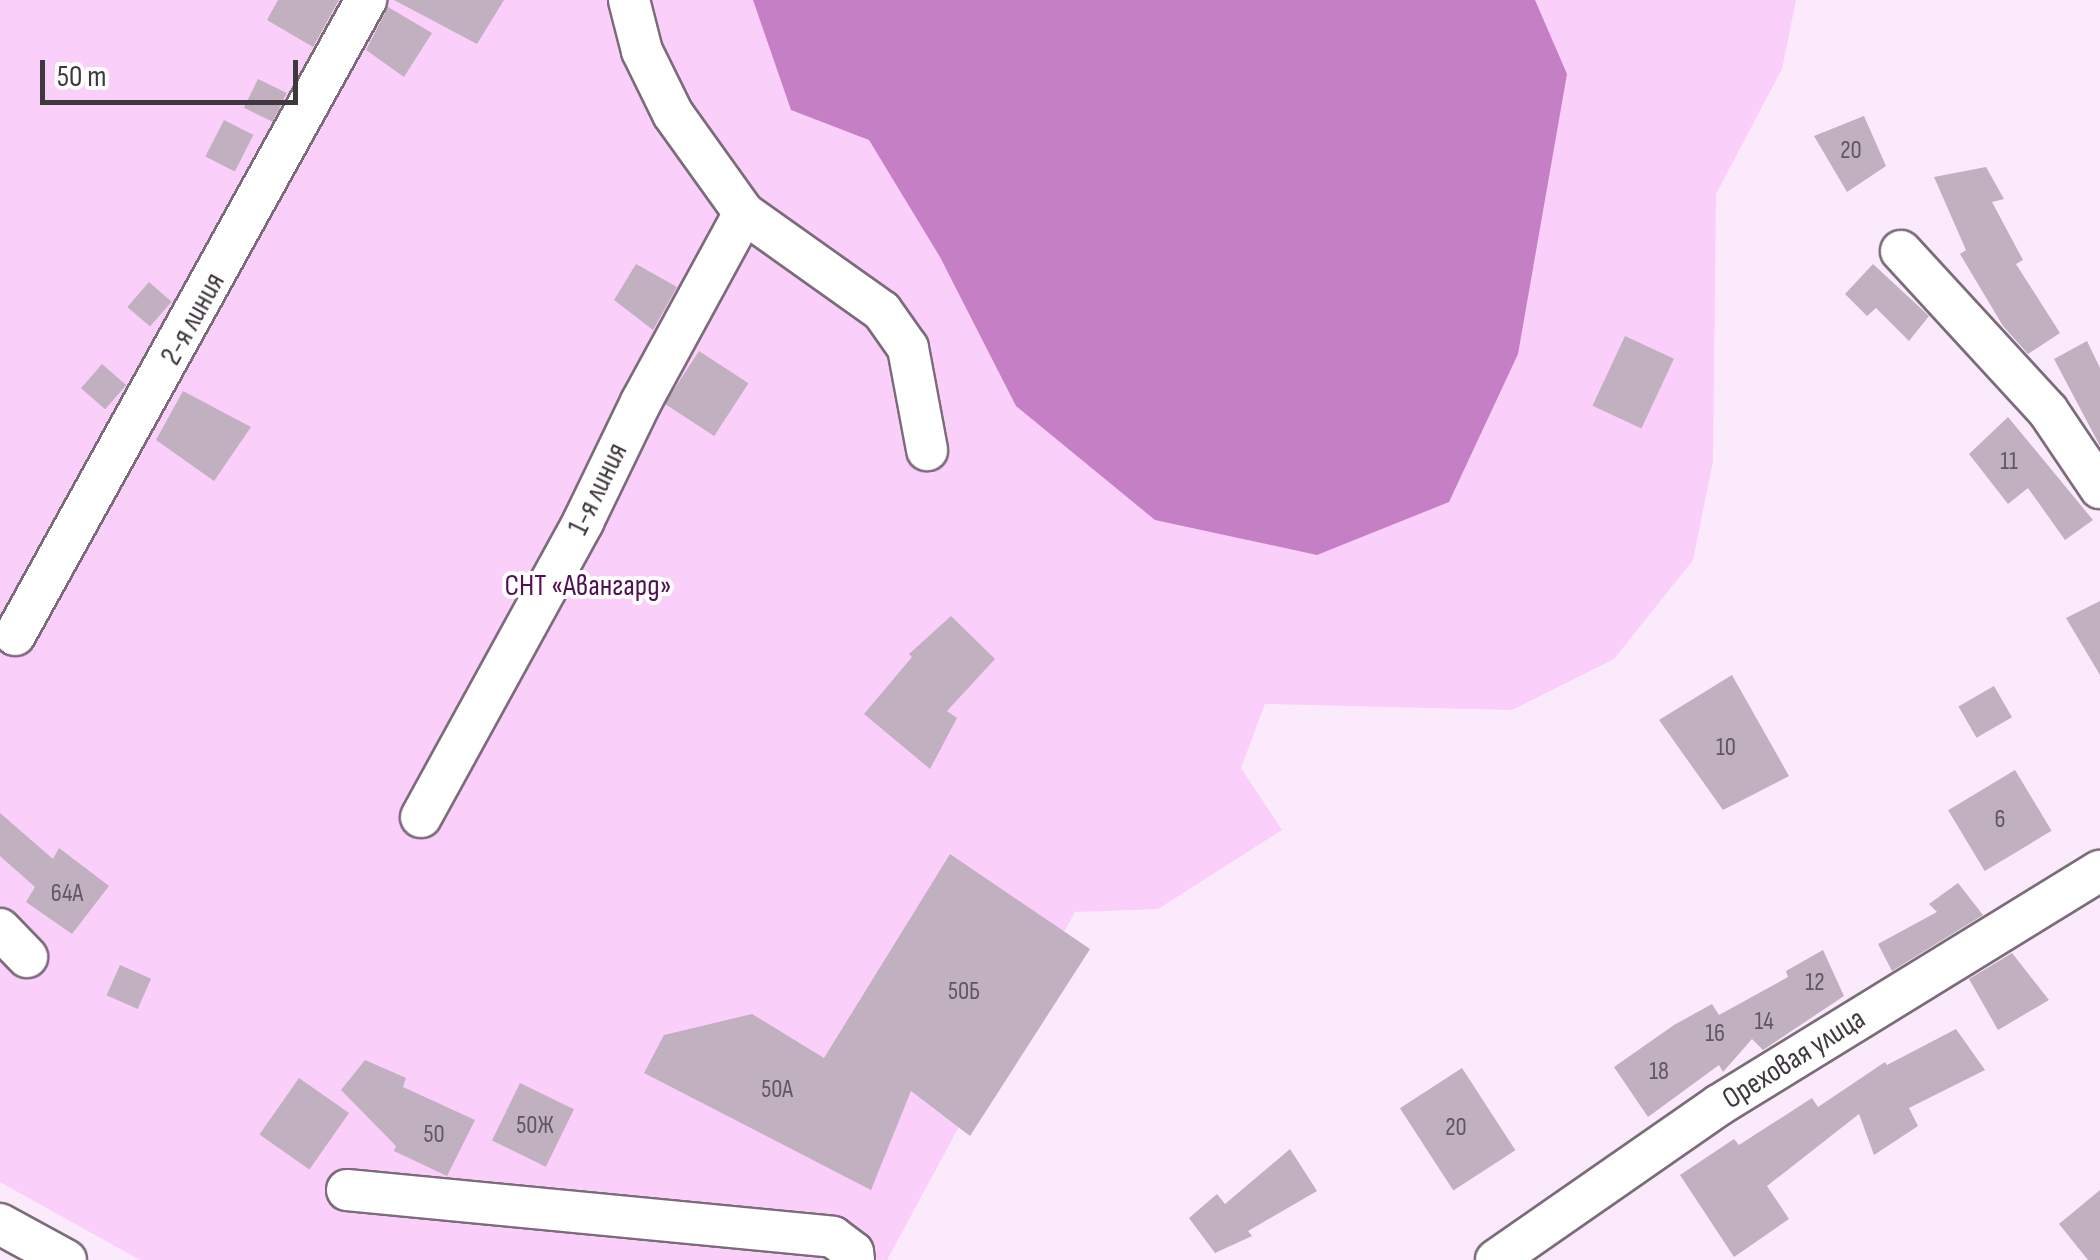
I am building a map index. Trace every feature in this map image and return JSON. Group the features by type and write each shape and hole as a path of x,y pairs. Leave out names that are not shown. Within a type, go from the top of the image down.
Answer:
{"street":[{"name":"2-я линия","path":"15,636 366,0"},
{"path":"628,0 642,51 673,114 744,212 882,311 908,348 927,450"},
{"name":"1-я линия","path":"421,818 583,522 641,402 744,212"},
{"path":"1900,251 2048,411 2100,488"},
{"name":"Ореховая улица","path":"1496,1260 1719,1104 2100,871"},
{"path":"347,1190 832,1237 853,1252 854,1260"},
{"path":"0,1224 66,1260"}],"green space":[{"name":"СНТ «Авангард»","path":"0,0 1796,0 1782,69 1716,194 1713,461 1693,560 1614,659 1512,710 1265,704 1241,768 1282,830 1158,909 1075,912 887,1260 140,1260 0,1182"}],"shaded area":[{"path":"753,0 1535,0 1567,74 1518,354 1449,502 1317,555 1155,520 1016,406 940,257 869,140 791,110"}],"building":[{"path":"278,0 339,0 313,47 267,20"},
{"path":"394,0 504,0 477,44"},
{"path":"388,7 432,33 404,77 366,50"},
{"path":"258,79 287,93 273,122 244,108"},
{"path":"1864,116 1886,166 1847,192 1814,136"},
{"path":"224,120 253,135 235,172 205,157"},
{"path":"1986,167 2004,199 1992,202 2023,260 2016,264 2060,333 2028,354 2003,326 1960,254 1966,250 1934,177"},
{"path":"636,264 677,287 653,330 614,300"},
{"path":"1873,264 1929,316 1909,341 1876,308 1867,316 1845,294"},
{"path":"149,282 172,302 150,327 127,307"},
{"path":"1625,336 1674,359 1641,429 1592,406"},
{"path":"2087,341 2100,368 2100,446 2054,359"},
{"path":"699,351 748,383 714,436 665,404"},
{"path":"102,364 126,385 105,409 81,388"},
{"path":"183,391 251,427 214,481 156,440"},
{"path":"2008,417 2093,520 2065,540 2028,488 2008,504 1969,454"},
{"path":"2100,601 2100,675 2066,618"},
{"path":"951,616 995,659 947,711 957,718 930,769 864,714 912,657 909,654"},
{"path":"1732,675 1789,776 1723,810 1659,720"},
{"path":"1994,686 2012,717 1976,738 1958,707"},
{"path":"2015,770 2052,831 1985,871 1948,810"},
{"path":"0,813 53,859 59,848 109,886 72,934 26,902 35,887 0,856"},
{"path":"950,854 1090,949 970,1136 911,1091 871,1190 644,1073 664,1035 752,1014 824,1058"},
{"path":"1958,883 1983,915 1892,971 1878,944 1937,912 1929,904"},
{"path":"1823,950 1844,996 1763,1050 1752,1039 1723,1072 1719,1065 1648,1117 1614,1067 1674,1025 1712,1004 1719,1015 1788,977 1786,971"},
{"path":"2012,953 2049,1000 1998,1030 1969,979"},
{"path":"120,965 151,979 138,1009 107,995"},
{"path":"1956,1029 1985,1070 1909,1108 1918,1126 1874,1155 1859,1114 1767,1186 1789,1219 1734,1257 1680,1175 1734,1139 1739,1145 1812,1098 1818,1107 1885,1062 1887,1065"},
{"path":"365,1060 406,1078 403,1087 475,1120 447,1176 394,1151 396,1146 341,1090"},
{"path":"1462,1068 1515,1150 1453,1190 1400,1108"},
{"path":"299,1078 349,1113 309,1170 259,1135"},
{"path":"520,1083 574,1109 546,1167 492,1141"},
{"path":"1290,1149 1317,1191 1248,1231 1252,1236 1215,1253 1189,1218 1217,1194 1225,1204"},
{"path":"2100,1190 2100,1260 2088,1260 2059,1224"}]}
